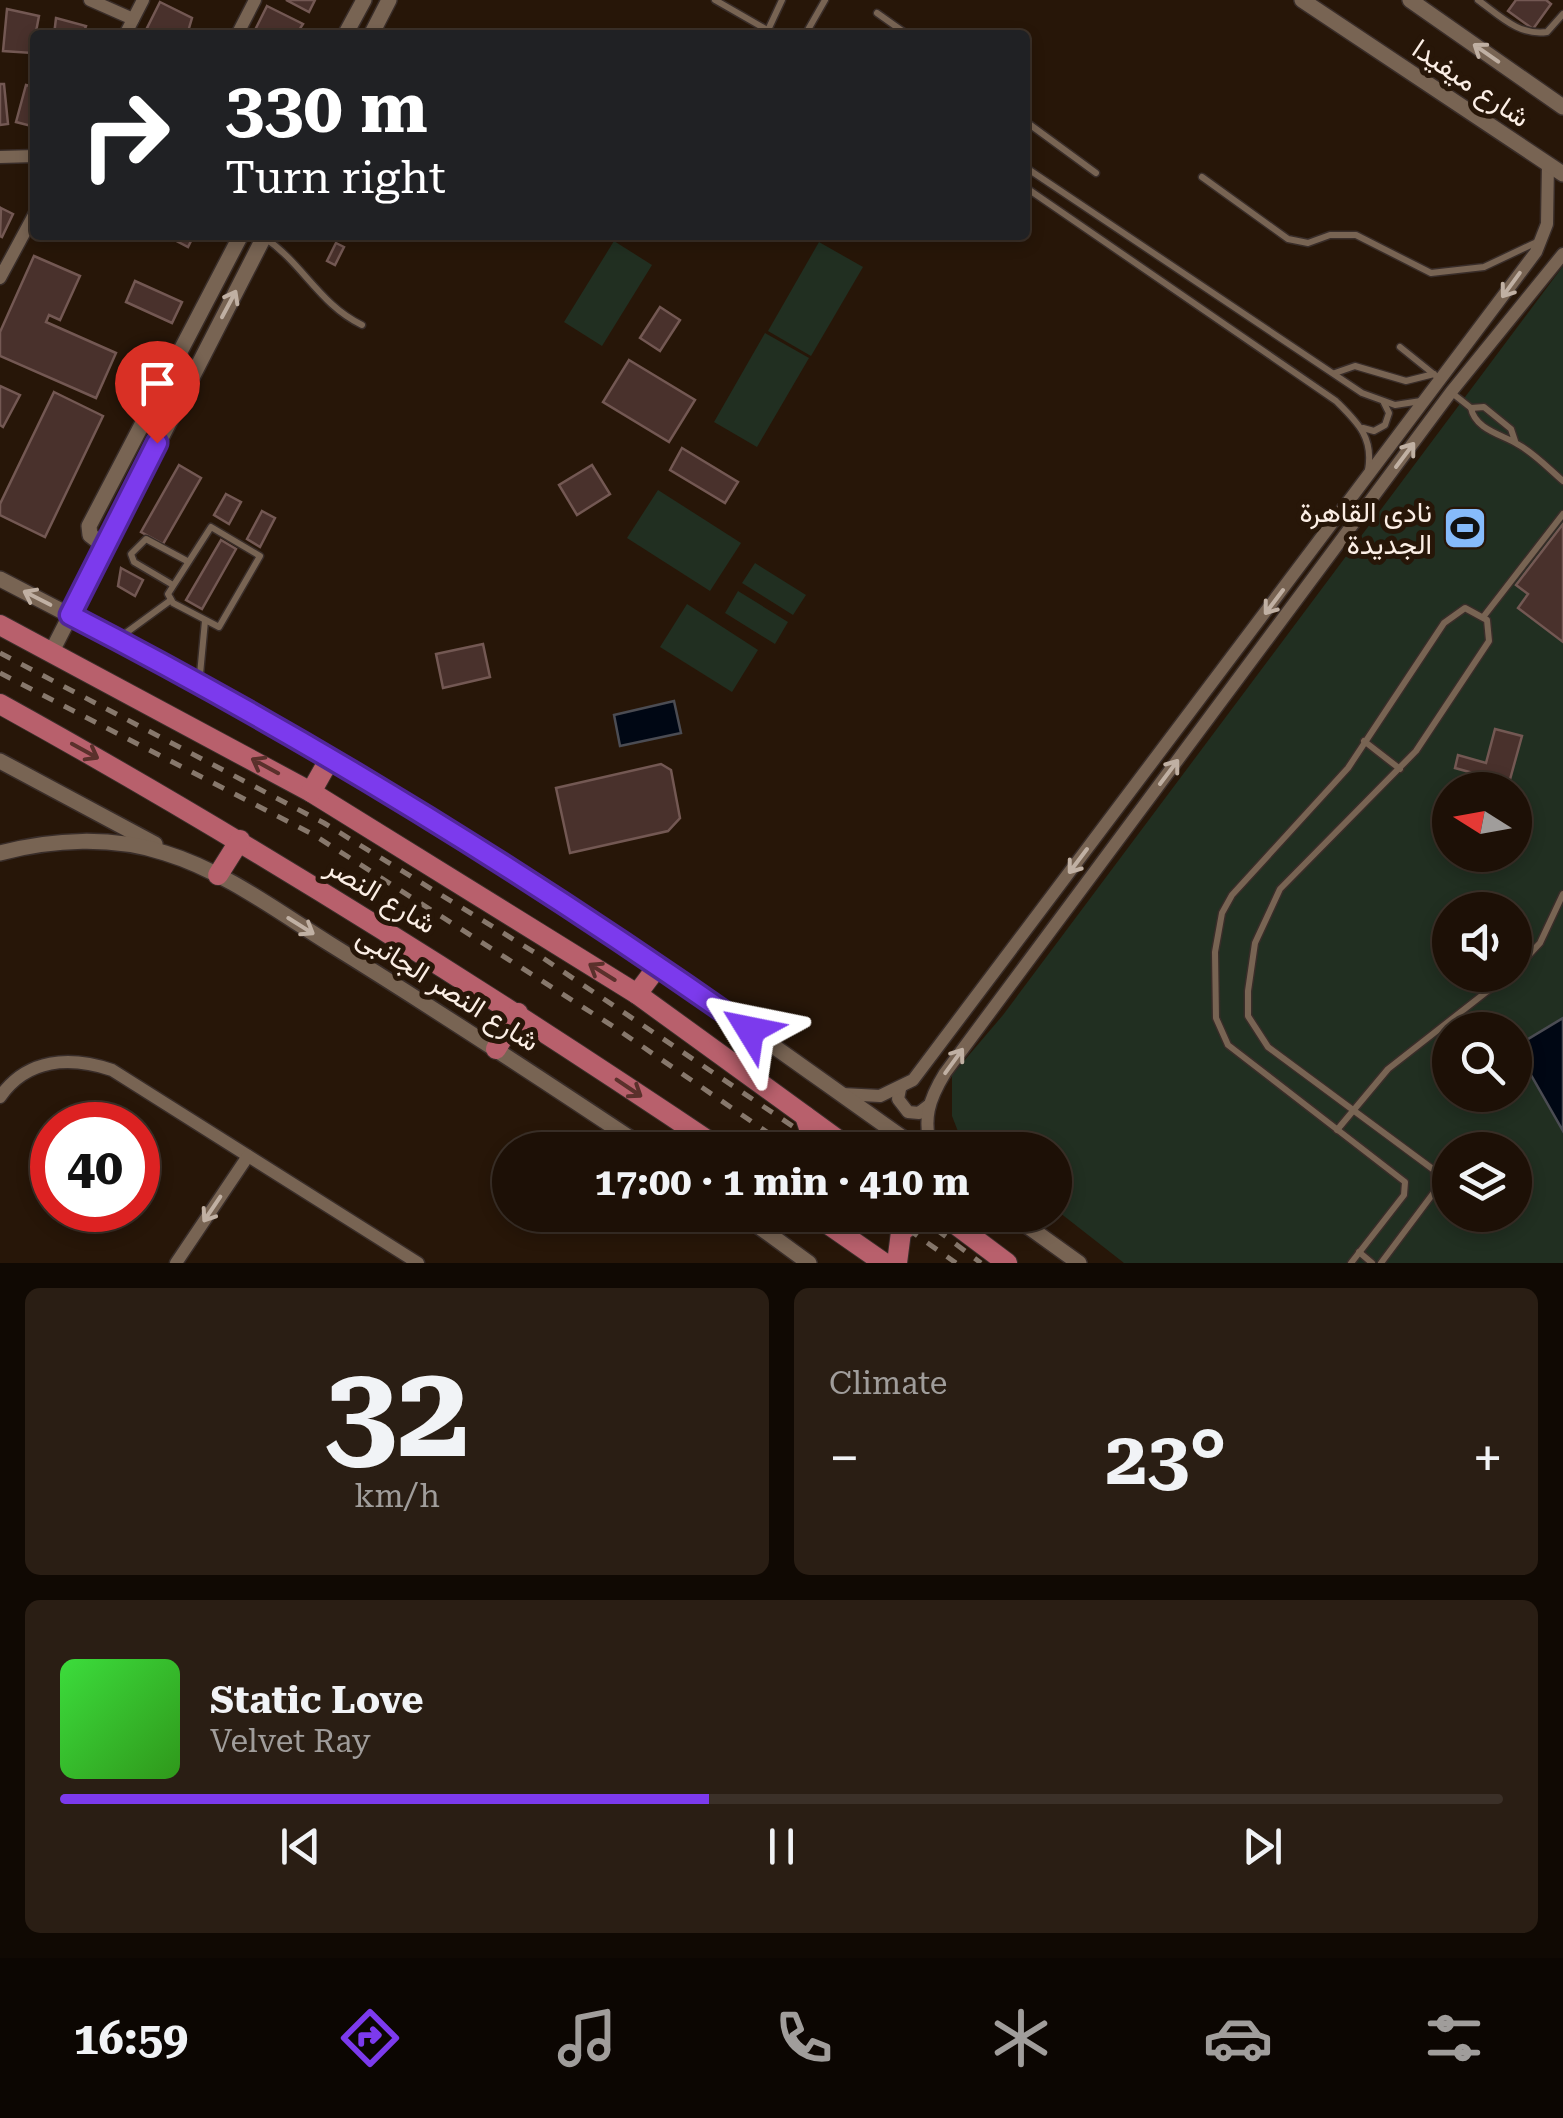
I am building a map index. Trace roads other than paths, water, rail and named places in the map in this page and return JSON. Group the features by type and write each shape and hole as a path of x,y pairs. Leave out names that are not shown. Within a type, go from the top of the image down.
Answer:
{"main road":[{"name":"شارع النصر","path":"0,625 311,792 638,994 827,1132"},
{"name":"شارع النصر","path":"0,704 240,840 518,1013 695,1132"},
{"path":"311,792 329,760"},
{"path":"218,875 240,840"},
{"path":"638,994 658,966"},
{"path":"496,1048 518,1013"},
{"path":"805,1116 811,1132"},
{"path":"840,1232 884,1263"},
{"path":"897,1263 901,1232"},
{"path":"966,1232 1007,1263"}],"street":[{"path":"90,0 133,19"},
{"path":"128,30 143,0"},
{"path":"240,30 255,0"},
{"path":"348,30 364,0"},
{"path":"374,30 389,0"},
{"name":"شارع ميفيدا","path":"1302,0 1563,174"},
{"name":"شارع ميفيدا","path":"1410,0 1563,107"},
{"path":"0,157 30,156"},
{"path":"1545,231 1548,164"},
{"path":"841,1094 880,1096 913,1080 1427,400 1438,377 1545,231 1563,216"},
{"path":"0,278 30,221"},
{"path":"103,545 90,535 89,526 238,240"},
{"path":"52,651 103,545 263,240"},
{"path":"928,1132 928,1106 945,1073 1452,392 1563,254"},
{"path":"0,578 117,639 329,760 658,966 895,1132"},
{"path":"0,761 182,859"},
{"path":"0,852 91,841 140,847 182,859"},
{"name":"شارع النصر الجانبى","path":"182,859 218,875 496,1048 621,1132"},
{"path":"0,1097 11,1081 34,1068 60,1061 87,1062 112,1070 418,1263"},
{"path":"900,1089 898,1100 903,1109 914,1114 928,1106"},
{"path":"176,1263 248,1156"},
{"path":"766,1232 809,1263"},
{"path":"1035,1232 1078,1263"}],"lane":[{"path":"715,0 768,30 782,0"},
{"path":"808,30 824,0"},
{"path":"1478,0 1516,28 1534,34 1548,32 1563,14"},
{"path":"878,12 901,30"},
{"path":"1030,125 1096,173"},
{"path":"1030,170 1362,394 1383,402 1427,400"},
{"path":"1202,177 1288,239 1308,243 1330,235 1356,234 1431,273 1484,267 1545,231"},
{"path":"1030,190 1298,372 1362,427 1374,431 1385,425 1388,413 1383,402"},
{"path":"270,240 331,307 362,325"},
{"path":"1400,346 1438,377"},
{"path":"1336,373 1355,366 1406,381 1438,377"},
{"path":"1452,392 1471,408 1475,419 1503,439 1515,441 1563,481"},
{"path":"1471,408 1484,407 1511,428 1515,441"},
{"path":"1361,487 1370,464 1362,427"},
{"path":"1484,616 1563,514"},
{"path":"211,527 260,556 225,622 216,626 171,600 172,585 211,527"},
{"path":"172,585 132,560 140,541 148,540 187,562"},
{"path":"117,639 171,600"},
{"path":"1351,1263 1406,1189 1400,1177 1228,1045 1216,1018 1216,932 1232,895 1348,768 1444,624 1465,608 1484,616 1490,630 1488,641 1400,769 1280,889 1255,942 1248,991 1248,1016 1259,1038 1429,1165 1437,1177 1435,1192 1381,1263"},
{"path":"199,686 205,621"},
{"path":"1364,741 1400,769"},
{"path":"1532,952 1540,944 1563,894"},
{"path":"1338,1130 1388,1069 1486,992"},
{"path":"1360,1252 1372,1263"}],"railway":[{"path":"0,653 324,823 534,952 801,1132"},
{"path":"0,673 314,835 614,1027 767,1132"},
{"path":"912,1232 956,1263"},
{"path":"940,1232 981,1263"}],"place":[{"name":"نادى القاهرة الجديدة","path":"1465,528"}]}
